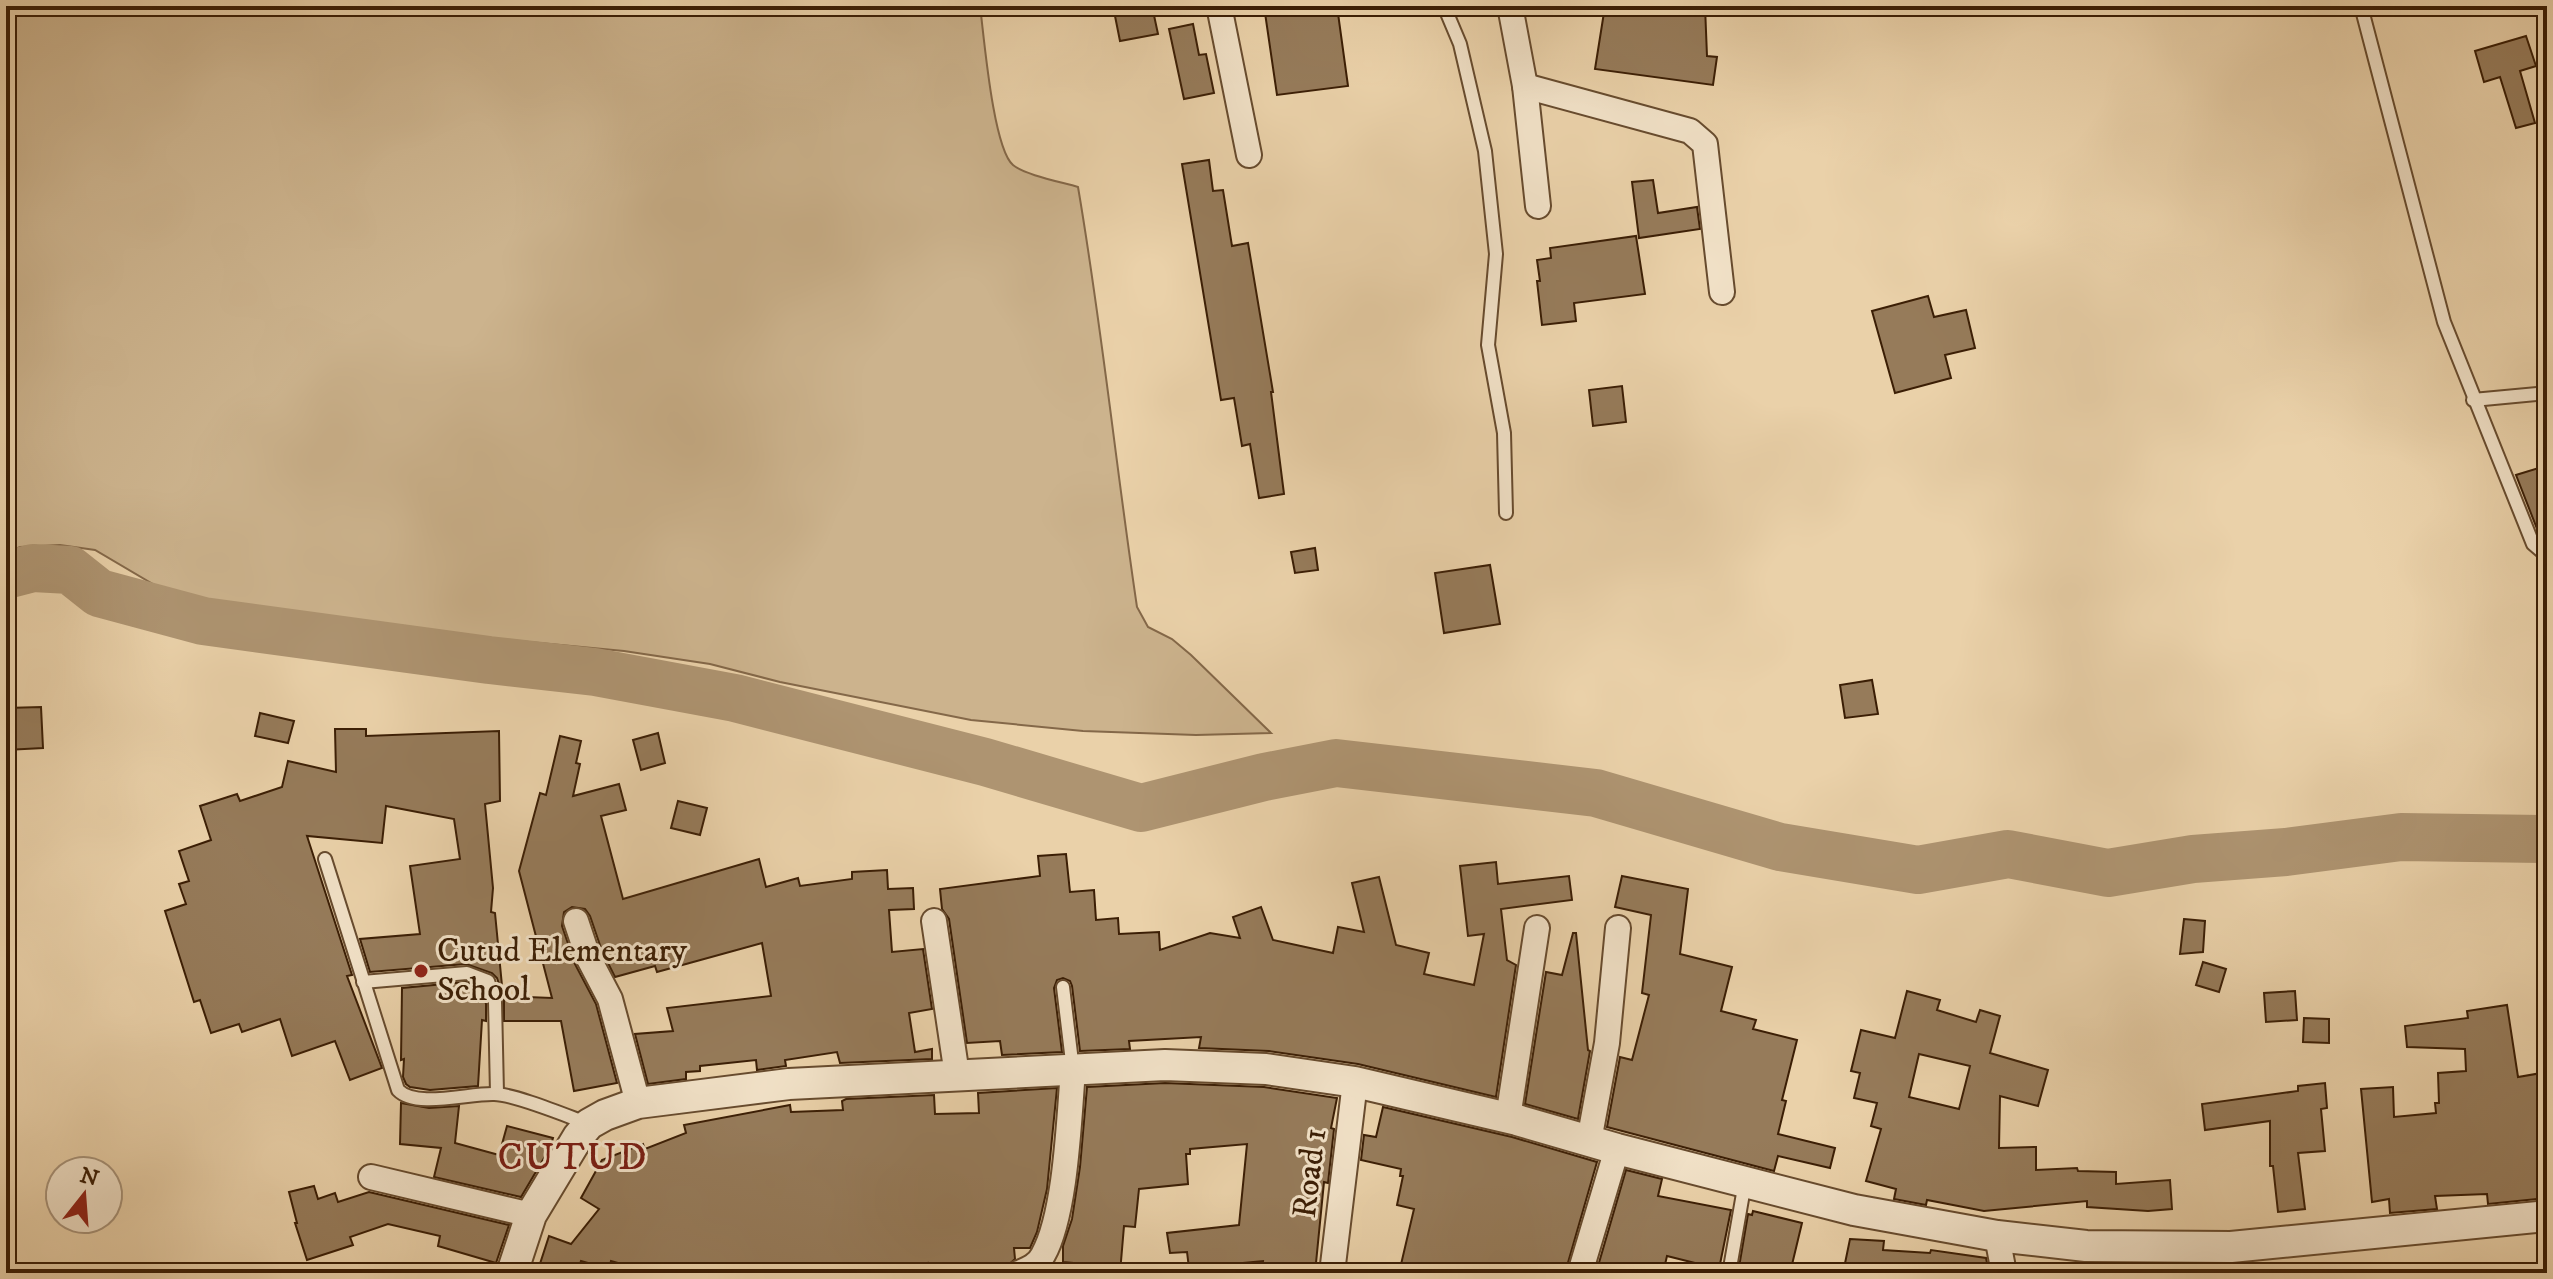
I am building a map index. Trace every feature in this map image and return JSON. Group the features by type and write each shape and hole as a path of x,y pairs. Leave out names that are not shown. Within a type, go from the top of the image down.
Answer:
{"street":[{"path":"1219,6 1249,155"},
{"path":"1510,6 1525,86 1538,206"},
{"path":"1525,86 1690,131 1705,144 1722,292"},
{"path":"576,921 588,957 610,999 638,1103"},
{"path":"934,921 957,1075"},
{"path":"1508,1118 1537,928"},
{"path":"1580,1273 1603,1145 1607,1043 1618,928"},
{"path":"512,1273 531,1215 589,1124 638,1103 789,1084 1165,1065 1220,1065 1355,1082 1508,1118 1854,1210 1997,1236 2086,1246 2231,1247 2451,1223 2547,1216"},
{"path":"1019,1273 1034,1266 1043,1256 1056,1213 1067,1143 1073,1070"},
{"name":"Road 1","path":"1332,1273 1355,1082"},
{"path":"371,1177 531,1215"},
{"path":"1997,1236 2004,1273"}],"lane":[{"path":"1444,6 1460,44 1485,151 1496,254 1488,345 1504,433 1506,513"},
{"path":"2361,6 2444,322 2533,544 2547,556"},
{"path":"2473,400 2547,393"},
{"path":"325,859 398,1090 403,1095 427,1099 497,1093 589,1124"},
{"path":"363,982 467,973 488,981 495,1002 497,1093"},
{"path":"1063,987 1073,1070"},
{"path":"1727,1273 1745,1182"}],"shaded area":[{"path":"6,6 980,6 995,115 1006,155 1013,165 1026,172 1078,187 1137,607 1148,627 1172,639 1191,655 1271,733 1196,735 1083,731 971,720 780,682 710,664 624,651 231,614 180,600 95,550 60,545 20,547 6,553"}],"building":[{"path":"1113,6 1152,6 1158,34 1120,41"},
{"path":"1264,6 1337,6 1348,86 1277,95"},
{"path":"1605,6 1705,6 1707,56 1717,57 1713,85 1595,69"},
{"path":"1193,24 1199,55 1206,54 1214,93 1184,99 1169,29"},
{"path":"2526,36 2536,66 2520,71 2535,123 2516,128 2500,77 2484,82 2475,51"},
{"path":"1209,160 1213,191 1223,190 1232,246 1248,243 1273,392 1284,494 1259,498 1250,444 1242,446 1234,398 1221,400 1182,164"},
{"path":"1653,180 1658,213 1697,207 1700,229 1639,238 1632,182"},
{"path":"1636,236 1645,294 1574,303 1576,321 1542,325 1537,260 1551,258 1550,248"},
{"path":"1928,296 1934,317 1966,310 1975,348 1945,355 1951,378 1895,393 1872,311"},
{"path":"1622,386 1626,422 1593,426 1589,390"},
{"path":"2542,467 2547,485 2547,544 2541,539 2516,475"},
{"path":"1315,548 1318,570 1295,573 1291,552"},
{"path":"1490,565 1500,624 1444,633 1435,573"},
{"path":"1872,680 1878,714 1845,718 1840,685"},
{"path":"41,707 43,748 6,750 6,708"},
{"path":"260,713 294,721 288,743 255,736"},
{"path":"335,729 366,729 366,736 499,731 500,801 485,804 493,888 491,912 495,913 503,996 492,973 466,964 370,972 360,939 420,934 410,866 460,859 454,819 386,806 382,843 307,836 352,975 347,976 382,1068 350,1080 335,1041 292,1056 280,1019 242,1032 239,1024 211,1033 200,1000 194,1002 165,911 186,904 179,884 189,881 179,851 211,840 200,806 237,794 240,801 282,787 288,761 336,772"},
{"path":"658,733 665,763 641,770 633,740"},
{"path":"560,736 581,741 573,796 619,784 626,810 601,816 623,899 759,859 766,887 798,878 800,886 852,879 852,872 887,870 888,889 913,888 914,909 889,910 892,952 923,949 932,1009 909,1013 915,1052 932,1049 932,1059 840,1063 837,1052 785,1060 786,1066 757,1070 756,1060 700,1066 700,1071 686,1072 686,1079 648,1084 635,1034 673,1031 667,1008 771,996 762,943 657,972 655,966 615,977 590,916 585,909 572,907 564,912 562,926 575,964 596,1004 617,1083 574,1091 561,1021 504,1021 503,996 552,998 519,871 540,793 546,795"},
{"path":"678,801 707,808 700,835 671,828"},
{"path":"1066,854 1070,892 1094,890 1096,920 1118,918 1119,934 1159,932 1160,950 1210,933 1240,938 1233,917 1261,907 1273,940 1333,953 1338,927 1364,932 1352,883 1379,877 1396,945 1429,953 1424,974 1474,985 1484,934 1468,936 1460,866 1496,862 1498,884 1569,876 1572,900 1501,909 1507,960 1516,965 1496,1097 1358,1064 1269,1051 1199,1048 1201,1037 1129,1041 1130,1049 1080,1051 1072,986 1070,981 1063,978 1057,980 1054,988 1062,1052 1002,1055 1000,1041 967,1043 949,919 942,909 940,889 1040,876 1038,856"},
{"path":"1622,876 1688,889 1680,954 1732,967 1721,1011 1756,1020 1753,1029 1797,1040 1782,1100 1786,1101 1778,1134 1835,1148 1830,1168 1778,1156 1774,1171 1607,1127 1620,1057 1632,1060 1649,995 1642,993 1651,915 1615,907"},
{"path":"2184,919 2205,921 2203,952 2180,954"},
{"path":"1573,933 1576,933 1590,1051 1578,1119 1525,1104 1546,972 1562,975"},
{"path":"2203,962 2226,969 2219,992 2196,985"},
{"path":"466,982 481,988 486,1004 486,1021 482,1020 478,1086 430,1090 410,1087 403,1077 404,1059 401,1060 402,988"},
{"path":"1907,991 1940,1000 1937,1010 1976,1022 1980,1010 2000,1016 1990,1053 2048,1070 2038,1106 2000,1096 1999,1148 2036,1147 2036,1170 2077,1168 2078,1171 2116,1172 2116,1184 2170,1180 2172,1209 2148,1211 2087,1207 2087,1201 1984,1211 1927,1200 1926,1205 1894,1199 1896,1189 1866,1181 1881,1129 1871,1126 1877,1103 1854,1098 1860,1073 1851,1071 1861,1030 1895,1038","holes":["1919,1054 1970,1066 1959,1109 1909,1097"]},
{"path":"2295,991 2297,1020 2266,1022 2264,993"},
{"path":"2507,1005 2518,1077 2547,1072 2547,1198 2488,1204 2487,1194 2435,1196 2437,1209 2390,1213 2389,1199 2372,1202 2361,1089 2393,1087 2394,1117 2436,1113 2435,1103 2439,1103 2438,1073 2466,1071 2465,1049 2407,1047 2405,1026 2468,1018 2467,1011"},
{"path":"2304,1018 2329,1019 2329,1043 2303,1042"},
{"path":"1165,1083 1264,1087 1337,1098 1331,1128 1334,1129 1328,1183 1324,1182 1315,1273 1262,1273 1263,1261 1189,1268 1187,1252 1170,1253 1167,1233 1239,1225 1247,1144 1190,1149 1190,1154 1186,1154 1188,1184 1139,1189 1135,1227 1124,1226 1120,1273 1077,1273 1085,1264 1063,1262 1063,1246 1072,1219 1080,1167 1087,1087"},
{"path":"2325,1083 2327,1108 2321,1109 2325,1151 2298,1153 2305,1209 2278,1212 2273,1166 2270,1166 2270,1121 2205,1130 2202,1104 2298,1091 2298,1086"},
{"path":"1057,1088 1047,1189 1037,1232 1030,1248 1014,1248 1015,1259 1006,1267 928,1268 928,1263 871,1270 871,1267 840,1273 653,1273 611,1261 609,1269 581,1261 577,1273 537,1273 549,1236 571,1244 599,1209 581,1198 602,1160 643,1144 645,1149 686,1133 684,1125 790,1105 791,1112 843,1110 842,1101 846,1099 934,1095 935,1114 979,1113 978,1093"},
{"path":"401,1103 429,1108 459,1106 455,1143 499,1155 507,1126 553,1138 521,1197 434,1177 441,1148 400,1144"},
{"path":"1383,1107 1512,1137 1597,1162 1565,1273 1399,1273 1414,1209 1397,1205 1403,1176 1400,1176 1401,1169 1361,1160 1364,1135 1376,1137"},
{"path":"1626,1170 1662,1179 1658,1196 1731,1210 1719,1269 1667,1256 1663,1273 1596,1273"},
{"path":"314,1186 318,1199 335,1193 338,1202 369,1192 509,1225 496,1263 438,1246 440,1236 388,1224 350,1237 353,1245 307,1260 289,1192"},
{"path":"1753,1211 1802,1223 1790,1273 1738,1273 1748,1214 1752,1215"},
{"path":"1850,1239 1884,1241 1883,1250 1930,1253 1931,1250 1986,1258 1989,1273 1843,1273"}],"waterway":[{"path":"6,575 33,568 70,570 99,593 203,621 595,672 735,698 985,762 1141,808 1264,777 1336,763 1596,793 1780,847 1918,870 2008,854 2108,873 2193,859 2286,852 2401,837 2547,839"}],"place":[{"name":"Cutud Elementary School","path":"421,971"}],"district":[{"name":"CUTUD","path":"573,1158"}]}
